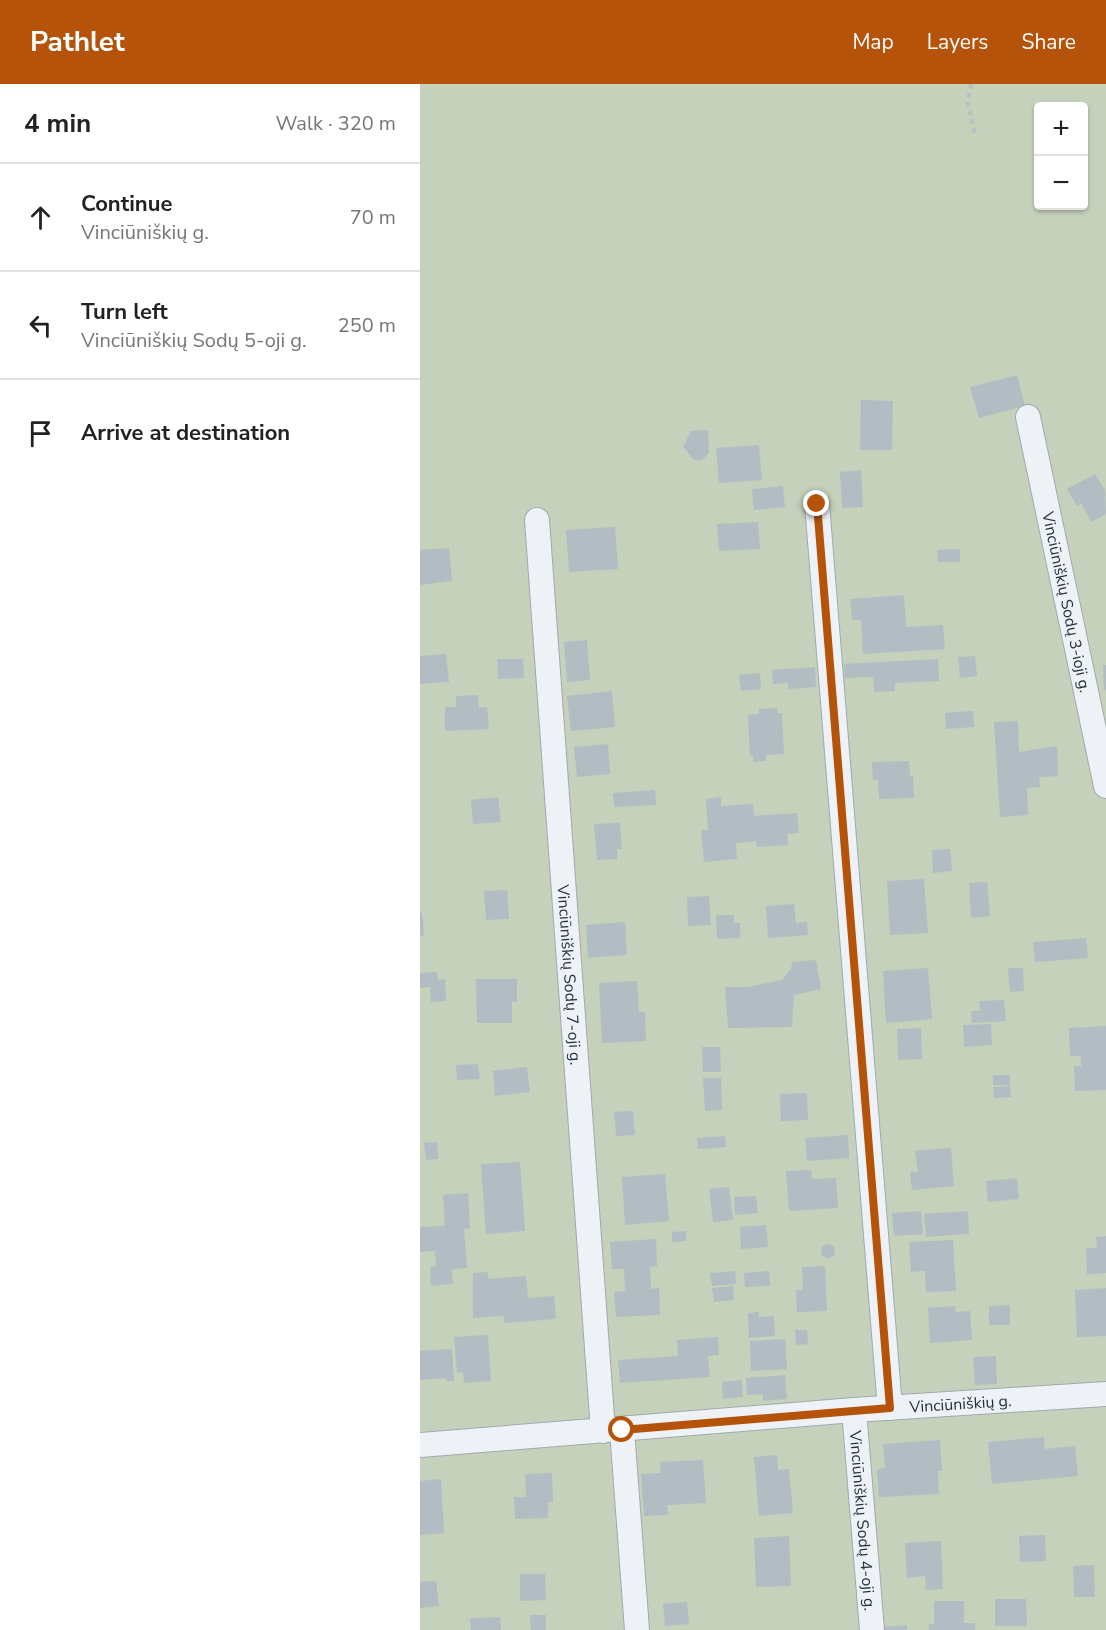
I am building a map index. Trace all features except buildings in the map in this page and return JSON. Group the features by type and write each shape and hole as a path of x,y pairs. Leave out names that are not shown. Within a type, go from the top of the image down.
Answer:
{"street":[{"name":"Vinciūniškių Sodų 3-ioji g.","path":"1028,417 1106,786"},
{"path":"817,504 890,1408"},
{"name":"Vinciūniškių Sodų 7-oji g.","path":"537,520 613,1431 637,1630"},
{"name":"Vinciūniškių g.","path":"420,1445 854,1410 1106,1394"},
{"name":"Vinciūniškių Sodų 4-oji g.","path":"854,1410 872,1630"}],"path":[{"path":"971,84 968,102 975,135"}],"green space":[{"path":"420,84 1106,84 1106,1630 420,1630"}],"route":[{"path":"622,1430 890,1408 817,504"}]}
